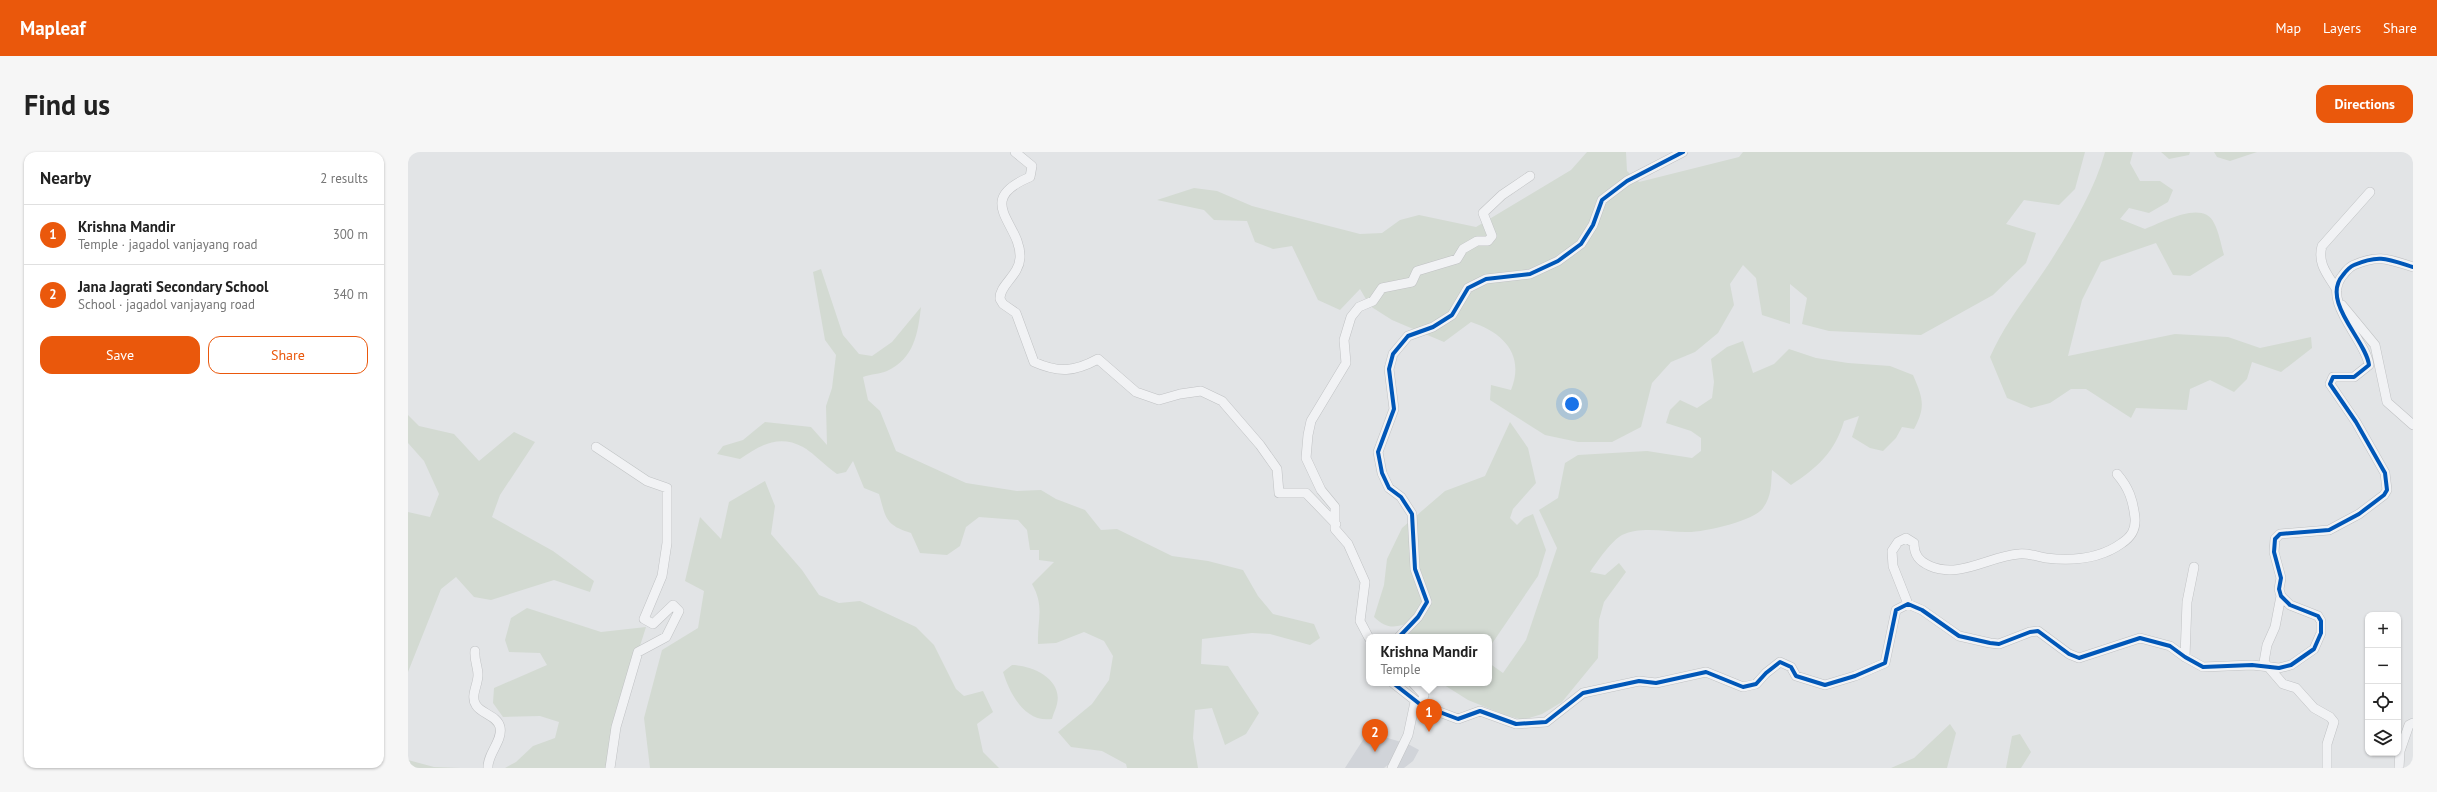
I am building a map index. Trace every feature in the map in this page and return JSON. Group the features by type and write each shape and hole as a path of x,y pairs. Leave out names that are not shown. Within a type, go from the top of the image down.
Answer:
{"street":[{"path":"1015,152 1032,166 1030,177 1006,191 1003,199 1003,217 1019,247 1020,259 1016,271 1001,290 1000,299 1003,304 1016,313 1034,362 1051,369 1069,370 1085,366 1098,359 1136,392 1158,400 1180,394 1201,391 1222,401 1260,445 1277,469 1278,493 1306,493 1336,524"},
{"path":"1402,634 1418,617 1427,602 1415,569 1412,514 1401,497 1389,488 1382,473 1378,452 1394,409 1389,369 1393,354 1408,336 1433,327 1452,315 1468,288 1486,279 1530,274 1558,261 1580,244 1593,225 1602,200 1627,181 1683,152"},
{"path":"1367,634 1360,621 1365,582 1348,544 1335,529 1335,507 1321,490 1306,458 1311,421 1346,363 1344,340 1351,317 1359,307 1373,301 1382,288 1412,282 1417,271 1456,259 1464,249 1477,241 1488,241 1492,236 1483,213 1502,195 1530,176"},
{"path":"2327,768 2327,744 2334,722 2330,717 2314,708 2296,688 2284,684 2264,662 2267,645 2275,627 2281,596 2279,589 2281,578 2274,552 2275,539 2280,534 2329,530 2359,514 2384,495 2387,490 2385,473 2356,422 2330,384 2333,377 2354,377 2363,372 2369,365 2368,355 2346,323 2337,290 2321,263 2320,254 2322,246 2370,192"},
{"path":"2337,290 2340,278 2351,266 2365,260 2376,257 2386,258 2413,268"},
{"path":"2339,301 2375,345 2387,402 2413,425"},
{"path":"596,447 647,481 667,488 667,543 662,576 644,618 654,624 673,605 679,611 666,637 638,652 616,727 610,768"},
{"path":"2117,474 2132,496 2135,526 2131,537 2117,547 2100,555 2070,559 2017,554 1951,570 1936,569 1923,563 1914,551 1914,543 1906,538 1898,542 1892,551 1893,566 1908,604 1922,610 1959,636 1990,643 1999,644 2030,632 2038,631 2069,654 2079,658 2140,638 2170,646 2185,657 2202,666 2252,665 2270,667 2291,665 2314,649 2321,633 2321,621 2318,616 2290,605 2281,596"},
{"path":"2185,657 2187,602 2194,567"},
{"path":"1397,686 1421,704 1458,719 1480,711 1516,724 1546,722 1584,694 1639,682 1656,683 1706,672 1742,687 1756,684 1766,672 1780,662 1791,667 1796,676 1825,685 1855,676 1885,663 1896,610 1908,604"},
{"path":"475,651 478,674 473,698 476,706 498,721 500,727 500,733 491,752 488,768"},
{"path":"1392,768 1408,735 1424,695 1416,686"},
{"path":"2399,768 2400,751 2409,725 2413,723"}],"shaded area":[{"path":"1587,152 1626,152 1627,171 1639,182 1739,157 1743,152 2085,152 2075,189 2059,205 2024,200 2006,224 2036,233 2026,263 1993,295 1921,335 1829,331 1802,324 1807,298 1790,284 1790,324 1762,315 1756,278 1743,265 1730,284 1734,305 1718,333 1695,352 1671,362 1652,383 1641,427 1612,442 1578,442 1545,435 1490,400 1491,385 1511,390 1515,377 1513,356 1509,347 1493,332 1471,322 1444,342 1392,320 1370,306 1360,289 1340,310 1318,300 1292,246 1273,249 1255,242 1247,221 1214,220 1204,210 1157,200 1194,188 1217,191 1252,206 1360,234 1382,233 1400,220 1419,215 1476,227 1571,170"},
{"path":"2105,152 2133,152 2130,163 2140,181 2160,181 2173,190 2168,202 2149,213 2129,208 2120,219 2145,229 2181,215 2201,213 2209,216 2214,223 2219,234 2224,255 2190,276 2173,275 2156,243 2101,262 2082,300 2068,356 2175,334 2228,337 2260,348 2311,337 2312,348 2281,372 2252,362 2247,379 2234,392 2210,380 2190,389 2187,410 2136,408 2131,418 2086,389 2071,389 2050,403 2031,408 2007,398 1990,357 2004,330 2047,267 2077,217 2096,179"},
{"path":"2161,152 2190,152 2189,155 2169,159"},
{"path":"2214,152 2257,152 2230,161 2217,157"},
{"path":"821,269 843,335 859,354 872,356 892,342 921,307 916,336 909,352 903,360 887,371 863,377 868,400 880,411 896,451 966,483 1017,491 1041,490 1056,499 1085,510 1101,530 1117,529 1172,556 1208,561 1243,570 1258,596 1273,614 1314,624 1320,638 1310,645 1270,634 1252,633 1202,639 1201,664 1228,666 1259,713 1246,734 1225,745 1212,708 1195,710 1193,738 1198,768 1127,768 1126,764 1102,751 1071,747 1058,732 1092,704 1109,680 1113,656 1104,641 1084,632 1056,643 1038,644 1040,614 1036,592 1032,584 1054,562 1039,560 1039,550 1030,550 1027,530 1018,520 979,517 966,527 960,546 947,555 920,553 911,533 896,527 888,520 879,494 864,488 853,461 846,472 837,474 803,447 786,441 778,441 762,446 740,459 717,454 723,446 743,440 765,422 811,427 827,445 826,406 832,388 836,355 825,340 813,272"},
{"path":"1743,341 1753,373 1774,364 1789,349 1816,358 1848,363 1890,366 1913,375 1922,402 1922,408 1918,421 1914,429 1902,427 1896,438 1883,451 1870,448 1852,437 1859,416 1844,421 1836,442 1824,458 1800,479 1791,485 1772,470 1768,499 1763,508 1758,513 1739,522 1693,532 1645,530 1629,532 1618,538 1604,552 1590,572 1605,575 1619,563 1626,572 1604,602 1599,620 1598,658 1562,702 1542,714 1523,720 1505,715 1468,700 1446,686 1492,686 1492,665 1503,673 1526,640 1557,548 1539,510 1558,498 1565,463 1578,455 1647,451 1692,458 1701,451 1701,438 1691,431 1666,423 1670,410 1680,400 1697,408 1712,398 1714,382 1711,359 1727,347"},
{"path":"408,415 419,426 454,434 479,461 514,432 535,442 500,495 492,517 553,551 594,581 590,592 554,580 491,600 474,597 456,577 441,589 408,672 408,512 430,517 439,494 424,461 408,443"},
{"path":"1510,422 1528,448 1536,483 1513,509 1510,518 1517,525 1524,518 1533,514 1546,550 1538,576 1492,644 1492,634 1409,634 1417,624 1413,621 1397,626 1388,626 1383,624 1374,617 1384,585 1387,559 1402,528 1445,491 1485,476"},
{"path":"765,481 775,506 771,534 802,570 819,595 839,603 860,601 916,627 934,645 956,689 964,696 983,691 993,712 977,724 983,752 999,768 650,768 644,718 662,650 698,628 704,591 685,581 700,517 721,539 729,502"},
{"path":"527,608 601,632 646,627 618,715 612,768 505,768 516,762 533,746 555,738 559,722 540,716 503,717 493,703 494,688 547,665 540,653 509,652 505,640 511,618"},
{"path":"1012,665 1037,671 1051,681 1058,695 1057,704 1052,719 1042,719 1026,712 1014,698 1003,672"},
{"path":"1950,724 1956,733 1947,768 1891,768 1914,758"},
{"path":"1368,732 1401,742 1390,763 1384,768 1345,768"},
{"path":"2020,734 2031,752 2021,768 2006,768 2012,736"},
{"path":"1408,744 1419,750 1413,761 1404,768 1396,768"},
{"path":"408,760 434,767 461,768 408,768"}],"cycle path":[{"path":"1402,634 1418,617 1427,602 1415,569 1412,514 1401,497 1389,488 1382,473 1378,452 1394,409 1389,369 1393,354 1408,336 1433,327 1452,315 1468,288 1486,279 1530,274 1558,261 1581,244 1593,225 1602,200 1627,181 1683,152"},
{"path":"1397,686 1421,705 1458,719 1480,711 1516,724 1546,722 1583,693 1639,681 1656,683 1706,672 1743,687 1756,684 1766,673 1780,662 1791,667 1796,676 1825,685 1855,676 1885,663 1896,610 1908,604 1922,610 1959,636 1999,644 2030,632 2038,631 2069,654 2079,658 2140,638 2170,646 2185,657 2203,667 2252,665 2279,668 2291,665 2314,649 2321,633 2321,621 2318,616 2290,605 2281,596 2279,589 2281,578 2274,552 2275,539 2280,534 2329,530 2359,514 2384,495 2387,490 2385,473 2356,422 2330,384 2333,377 2354,377 2369,365 2366,355 2340,308 2337,297 2337,285 2349,268 2370,260 2384,259 2413,267"}],"place":[{"name":"Krishna Mandir","path":"1429,732"},
{"name":"Jana Jagrati Secondary School","path":"1375,752"}]}
